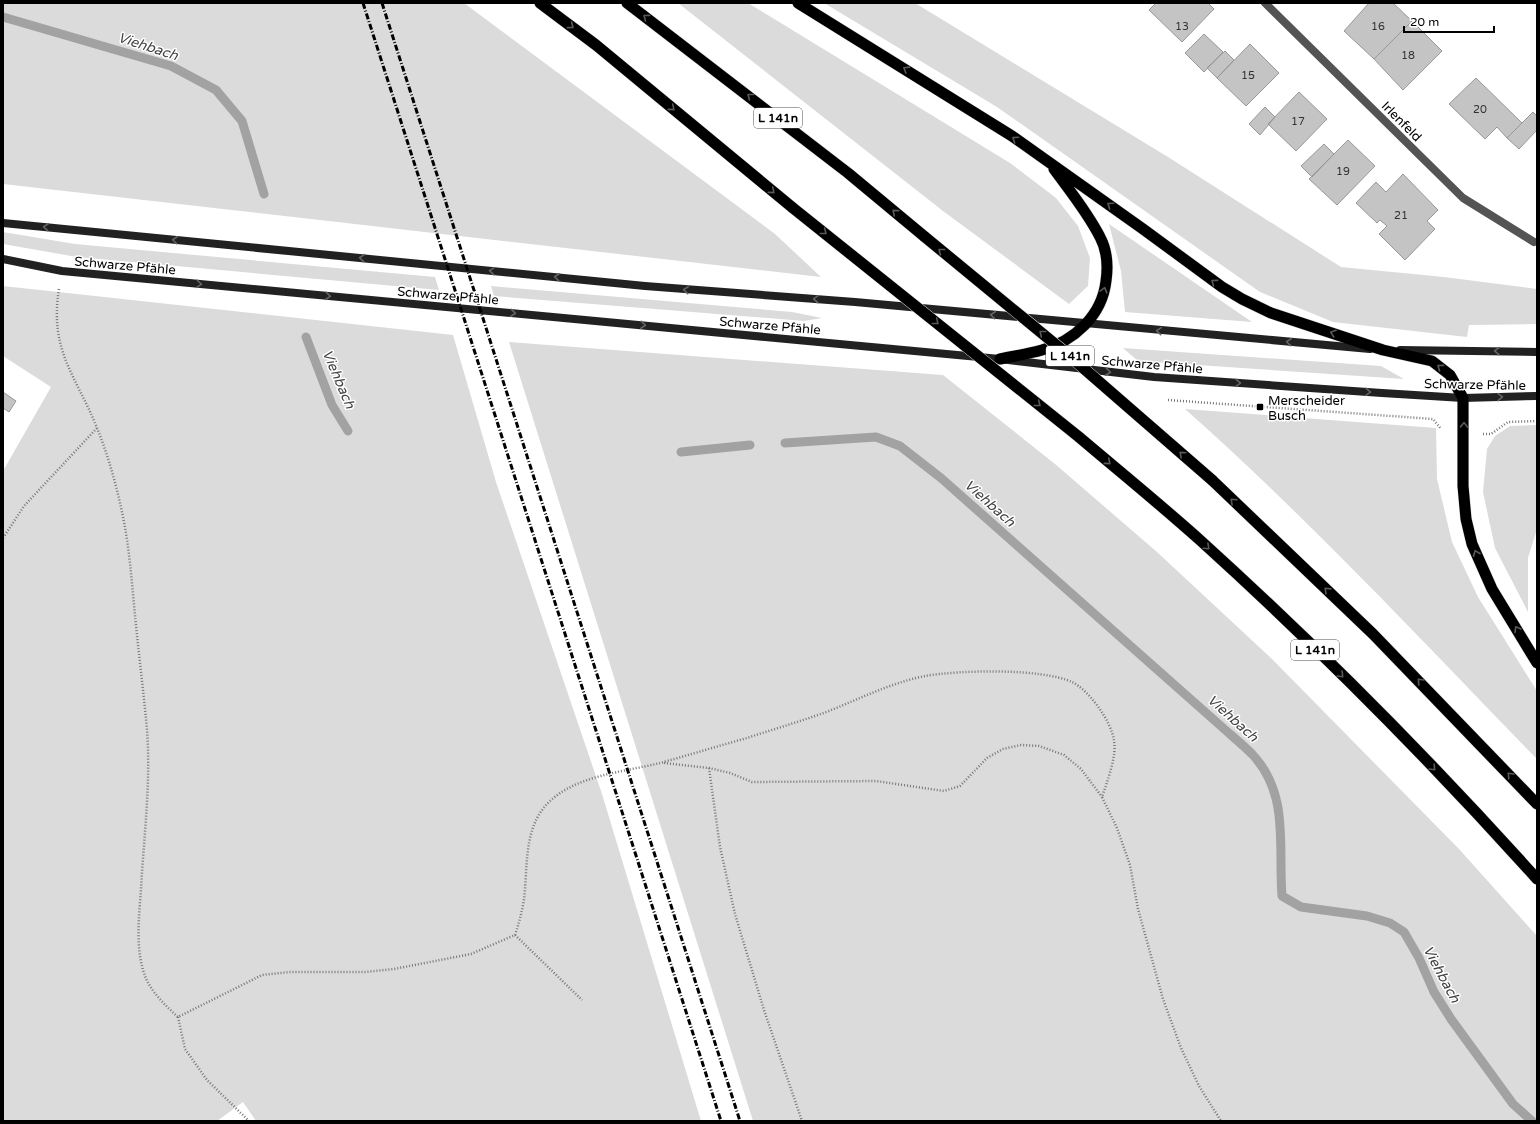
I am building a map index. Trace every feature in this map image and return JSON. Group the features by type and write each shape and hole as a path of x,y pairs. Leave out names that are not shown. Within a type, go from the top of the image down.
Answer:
{"highway":[{"name":"L 141n","path":"540,3 596,45 793,208 1079,437 1200,540 1290,626 1456,792 1537,879"},
{"name":"L 141n","path":"627,3 848,172 1066,353 1212,480 1395,656 1537,804"},
{"path":"798,3 969,108 1047,161 1222,287 1242,299 1271,313 1383,350 1432,361 1450,375 1464,398 1463,486 1466,519 1472,544 1492,589 1537,663"},
{"path":"1000,359 1042,350 1068,339 1087,324 1100,302 1105,289 1107,272 1106,257 1101,238 1077,201 1047,161"}],"main road":[{"path":"3,222 645,286 855,302 1383,350 1537,352"},
{"name":"Schwarze Pfähle","path":"3,259 62,271 1000,359 1154,377 1464,398 1537,396"}],"street":[{"name":"Irlenfeld","path":"1265,3 1463,198 1534,242"}],"path":[{"path":"62,271 56,310 59,343 65,363 98,428 111,470 122,514 131,568 147,722 148,770 139,922 140,954 145,977 164,1004 178,1017 185,1049 207,1080 249,1121"},
{"path":"1183,402 1433,419 1443,431 1464,433 1491,434 1508,422 1537,421"},
{"path":"3,538 24,506 98,428"},
{"path":"515,935 522,910 531,835 542,809 560,793 575,785 662,762 778,728 827,712 885,687 926,676 973,673 1023,673 1050,676 1074,683 1097,705 1115,742 1102,797"},
{"path":"662,762 709,768 730,773 752,782 876,781 944,791 960,786 987,758 1003,749 1021,745 1038,746 1064,755 1081,769 1102,797 1117,828 1130,866 1138,909 1163,1000 1181,1048 1199,1086 1221,1121"},
{"path":"709,768 720,847 735,914 764,1010 802,1121"},
{"path":"178,1017 262,976 290,972 365,972 394,969 471,954 515,935"},
{"path":"515,935 582,1000"}],"shaded area":[{"path":"3,3 464,3 775,234 821,277 3,184"},
{"path":"678,3 748,3 1010,163 1056,198 1078,226 1090,258 1088,286 1069,304 943,211"},
{"path":"824,3 915,3 1168,157 1341,267 1444,277 1537,289 1537,324 1469,325 1467,337 1333,322 1260,292 997,107"},
{"path":"1109,224 1252,322 1125,312 1121,271"},
{"path":"3,232 75,244 435,277 439,290 77,257 3,244"},
{"path":"3,286 453,335 496,482 602,794 701,1121 256,1121 243,1102 217,1121 3,1121 3,471 51,387 3,356"},
{"path":"491,286 792,312 822,318 804,321 494,296"},
{"path":"509,342 943,375 1055,464 1157,552 1272,659 1459,849 1537,936 1537,1121 753,1121"},
{"path":"1123,348 1381,366 1404,379 1138,361"},
{"path":"1185,409 1436,428 1437,479 1452,542 1478,597 1537,691 1537,759 1321,537"},
{"path":"1537,425 1537,529 1528,558 1528,612 1495,548 1483,492 1487,449 1495,436 1510,426"}],"building":[{"path":"1156,3 1208,3 1214,9 1182,42 1149,10"},
{"path":"1369,3 1393,3 1412,21 1374,59 1344,31"},
{"path":"1412,21 1442,51 1403,90 1374,59"},
{"path":"1204,34 1223,52 1204,72 1185,53"},
{"path":"1250,44 1279,73 1246,106 1217,78"},
{"path":"1225,51 1234,60 1217,78 1207,68"},
{"path":"1476,78 1522,123 1507,138 1497,127 1485,139 1449,104"},
{"path":"1299,92 1327,119 1296,151 1268,124"},
{"path":"1265,107 1275,117 1260,135 1249,124"},
{"path":"1533,112 1537,116 1537,130 1519,149 1507,138"},
{"path":"1348,140 1375,166 1337,205 1309,179"},
{"path":"1324,144 1334,154 1312,177 1301,166"},
{"path":"1403,174 1438,210 1427,221 1435,229 1405,260 1379,234 1387,226 1380,220 1377,223 1356,203 1376,182 1386,192"},
{"path":"3,392 16,401 9,412 3,408"}],"waterway":[{"name":"Viehbach","path":"3,17 171,66 216,90 242,121 264,194"},
{"name":"Viehbach","path":"306,337 332,405 348,431"},
{"name":"Viehbach","path":"785,443 876,437 900,446 941,478 1245,747 1264,770 1272,786 1277,803 1280,821 1282,896 1301,907 1367,916 1390,923 1404,932 1419,958 1434,992 1451,1019 1513,1104 1532,1121"},
{"name":"Viehbach","path":"681,452 750,445"}],"railway":[{"path":"363,3 721,1121"},
{"path":"382,3 740,1121"}],"place":[{"name":"Merscheider Busch","path":"1260,407"}]}
